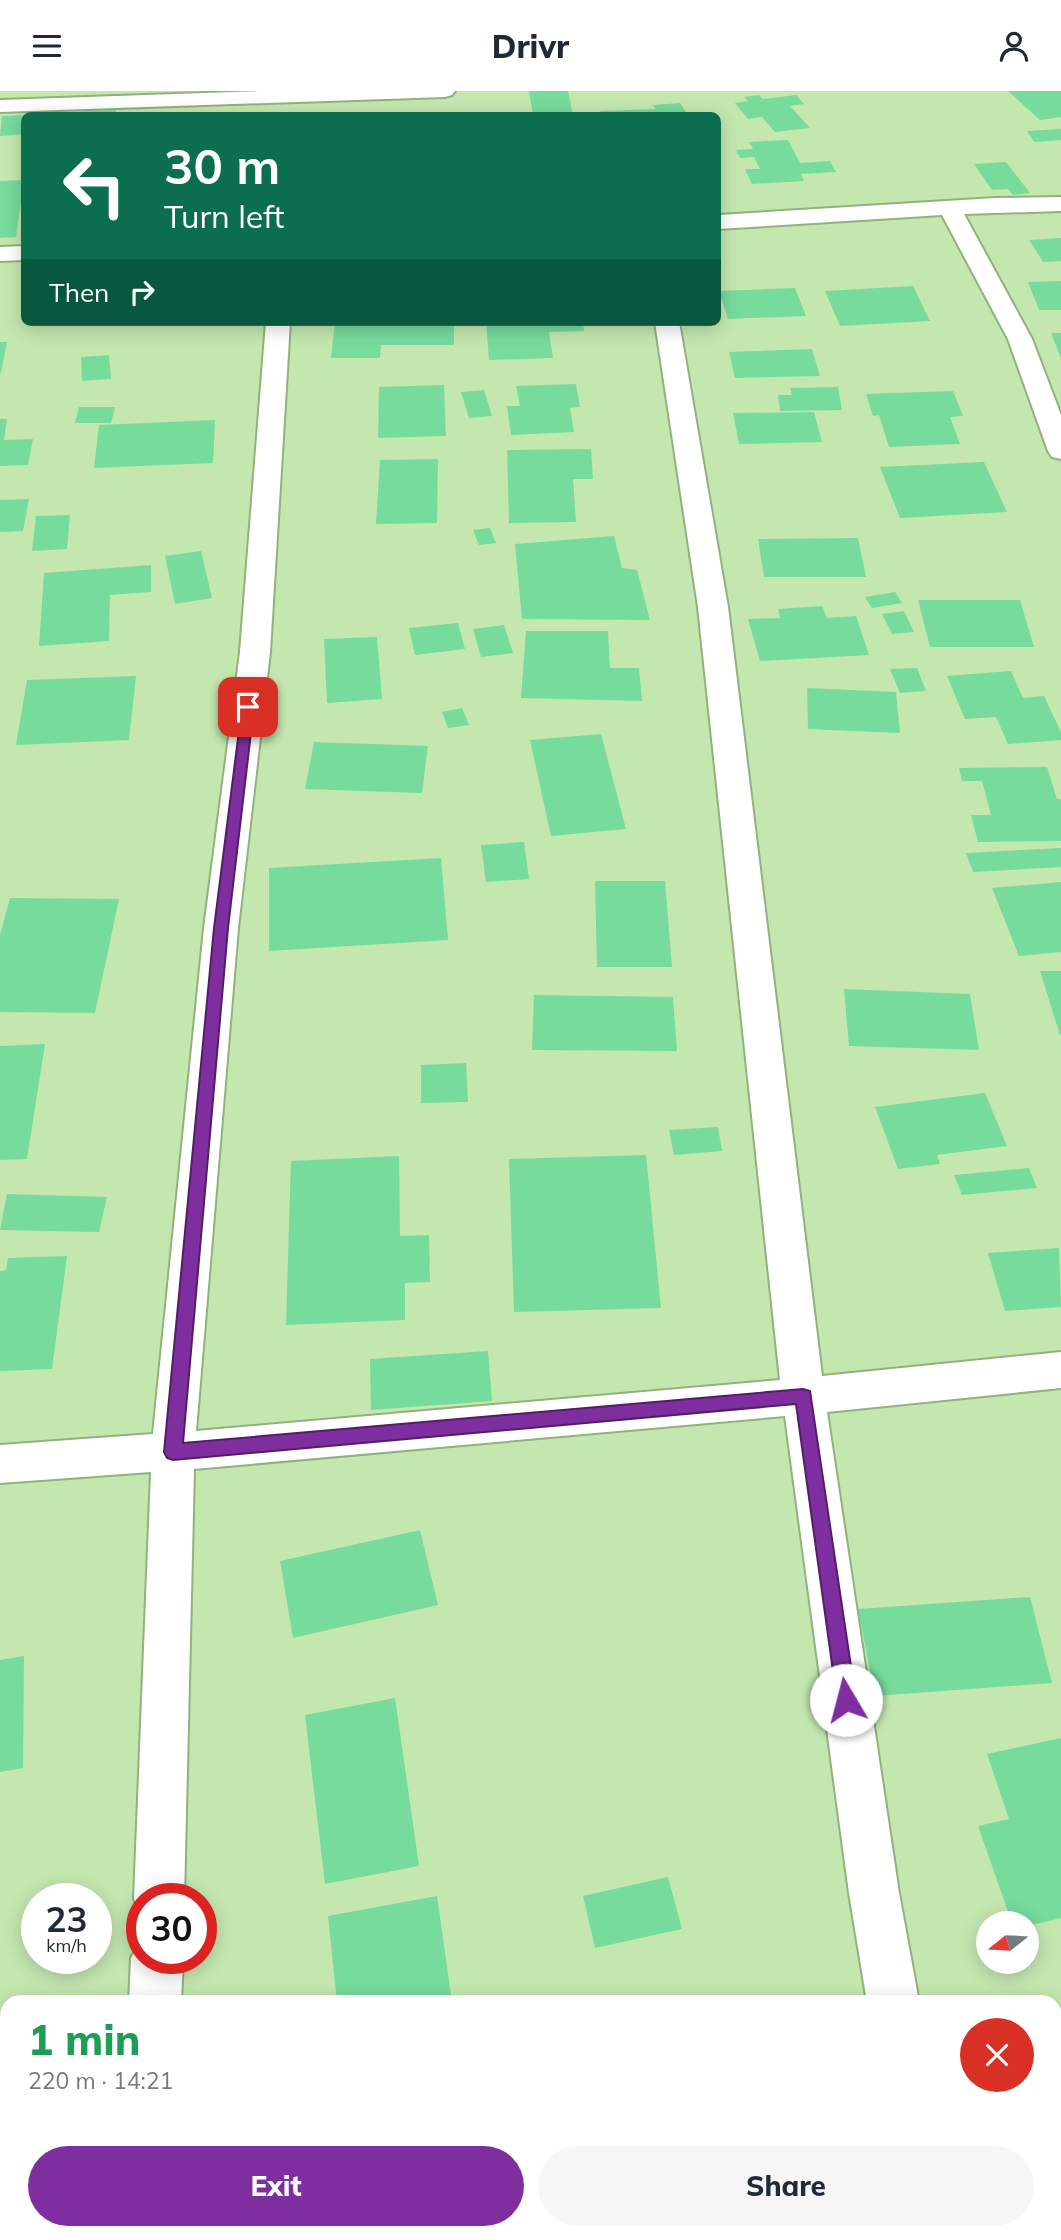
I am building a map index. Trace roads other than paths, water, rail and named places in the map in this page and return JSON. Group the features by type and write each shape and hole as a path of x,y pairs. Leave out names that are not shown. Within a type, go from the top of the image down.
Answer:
{"street":[{"path":"0,106 445,91"},
{"path":"721,222 995,205 1061,204"},
{"path":"951,209 1020,339 1061,451"},
{"path":"0,254 21,253"},
{"path":"160,1883 173,1452 221,928 255,652 278,326"},
{"path":"668,326 713,607 803,1396 874,1893 892,1995"},
{"path":"0,1464 173,1452 803,1396 1061,1370"},
{"path":"155,1995 156,1974"}]}
